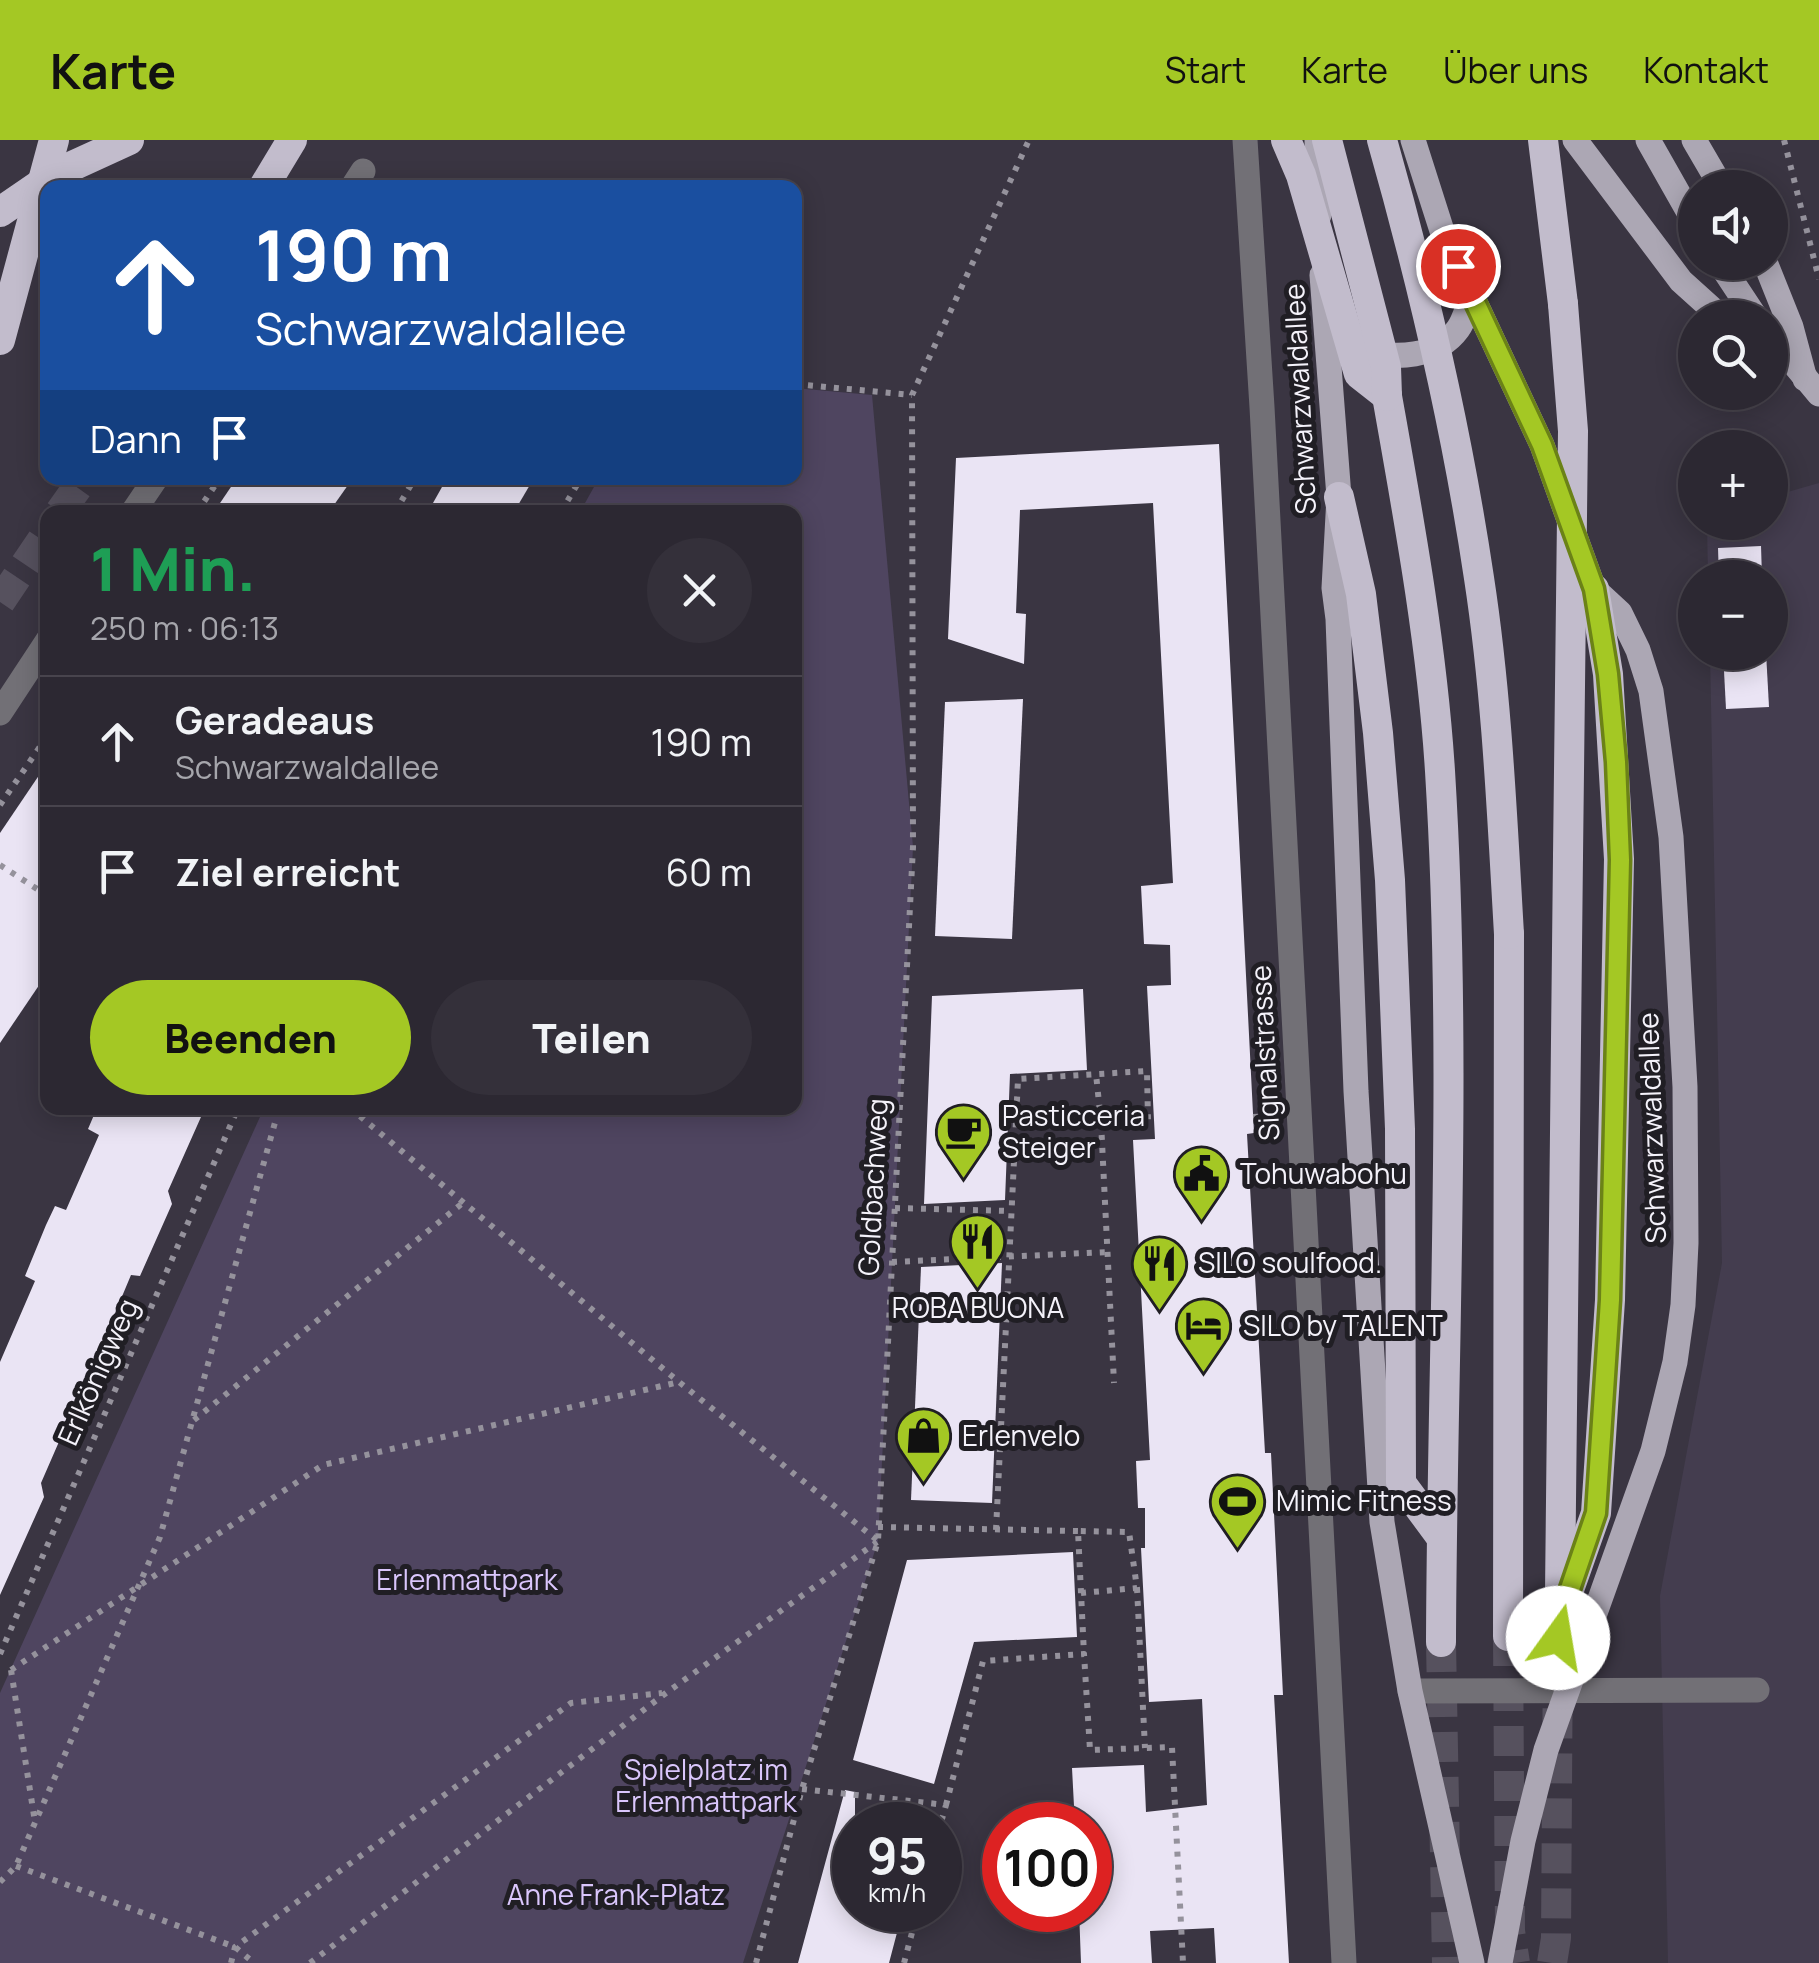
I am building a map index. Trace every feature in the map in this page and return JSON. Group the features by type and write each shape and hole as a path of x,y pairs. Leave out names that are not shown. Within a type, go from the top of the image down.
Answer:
{"highway":[{"path":"43,180 54,140"},
{"path":"47,180 129,140"},
{"path":"268,180 292,140"},
{"path":"1286,140 1301,175 1360,374 1387,396"},
{"path":"1327,140 1386,367 1440,768 1447,934 1441,1642"},
{"path":"1382,140 1410,238 1457,445 1480,581 1497,737 1509,934 1508,1636"},
{"path":"1543,140 1554,209 1573,430 1559,1628 1596,1513 1610,1300 1620,860 1608,674 1594,589"},
{"path":"0,212 40,185"},
{"path":"0,340 40,192"},
{"path":"1339,497 1362,594 1390,880 1400,1128 1401,1483 1442,1538"}],"main road":[{"name":"Schwarzwaldallee","path":"1316,140 1339,497 1334,588 1375,1434 1388,1568 1410,1691 1472,1963"},
{"path":"1575,140 1681,281 1702,300"},
{"path":"1648,140 1678,193"},
{"path":"1694,140 1712,170"},
{"name":"Schwarzwaldallee","path":"1422,148 1444,234 1542,445 1594,589 1620,613 1638,650 1651,691 1670,837 1684,1087 1686,1243 1675,1362 1652,1451 1546,1750 1523,1841 1500,1963"},
{"path":"1771,280 1812,387"},
{"path":"1326,331 1354,348 1384,356 1411,356 1441,343 1457,330 1472,299"},
{"path":"1788,357 1812,387"},
{"path":"1788,368 1812,387"}],"street":[{"name":"Signalstrasse","path":"1244,140 1262,407 1344,1963"},
{"path":"0,713 40,652"},
{"path":"1410,1691 1757,1690"}],"path":[{"path":"802,385 912,395 1029,140"},
{"path":"1784,140 1819,279"},
{"name":"Goldbachweg","path":"756,1963 802,1789 878,1541 913,847 912,395"},
{"path":"0,805 40,747"},
{"path":"0,866 40,891"},
{"path":"996,1530 1018,1079 1147,1072 1151,1120 1101,1122"},
{"path":"1096,1074 1114,1383"},
{"name":"Erlkönigweg","path":"0,1654 235,1115"},
{"path":"0,1882 16,1866 160,1536 276,1115"},
{"path":"310,1963 666,1693 878,1541 679,1382 358,1115"},
{"path":"193,1420 464,1202"},
{"path":"895,1208 1012,1211"},
{"path":"892,1262 1108,1252"},
{"path":"11,1670 324,1465 679,1382"},
{"path":"878,1527 1129,1532 1137,1588 1145,1748"},
{"path":"1078,1531 1090,1750 1172,1748 1183,1963"},
{"path":"1081,1593 1137,1588"},
{"path":"947,1802 983,1662 1084,1654"},
{"path":"0,1664 11,1670"},
{"path":"11,1670 35,1823"},
{"path":"231,1963 235,1947 571,1703 666,1693"},
{"path":"802,1789 919,1802"},
{"path":"16,1866 235,1947 254,1963"},
{"path":"904,1963 912,1932"}],"shaded area":[{"path":"1819,483 1819,1963 1668,1963 1660,1596 1722,1263 1710,670 1788,670 1788,560 1708,560 1707,540 1788,540 1788,492"}],"green space":[{"name":"Erlenmattpark","path":"802,389 872,395 913,847 878,1541 743,1963 0,1963 0,1693 261,1115 802,1115 802,505 584,505 595,485 802,485"}],"building":[{"path":"1219,444 1254,1133 1247,1134 1265,1453 1271,1453 1283,1695 1274,1695 1289,1963 1216,1963 1214,1928 1150,1931 1152,1963 1081,1963 1080,1932 1112,1932 1112,1802 1074,1802 1072,1768 1144,1765 1146,1812 1207,1805 1202,1699 1149,1702 1141,1548 1145,1548 1145,1508 1138,1508 1136,1461 1150,1460 1133,1140 1155,1139 1147,986 1171,985 1170,945 1144,944 1141,886 1173,883 1153,503 1020,510 1016,613 1026,614 1024,664 948,639 956,458"},
{"path":"232,485 348,485 334,505 219,505"},
{"path":"443,485 530,485 518,505 432,505"},
{"path":"1761,546 1761,560 1718,560 1718,548"},
{"path":"1724,670 1767,670 1769,707 1726,709"},
{"path":"1023,699 1012,939 935,936 945,702"},
{"path":"40,774 40,984 0,1043 0,833"},
{"path":"1083,989 1087,1070 1010,1074 1005,1200 924,1204 932,996"},
{"path":"94,1115 202,1115 168,1191 172,1204 140,1276 131,1275 105,1337 108,1350 76,1423 68,1421 41,1483 44,1497 0,1595 0,1362 35,1281 25,1276 46,1225 55,1206 66,1210 99,1135 88,1129"},
{"path":"1002,1263 992,1503 911,1500 921,1267"},
{"path":"1073,1552 1077,1637 974,1642 934,1784 853,1760 907,1560"},
{"path":"845,1790 855,1792 855,1802 842,1802"},
{"path":"832,1838 832,1932 897,1932 889,1963 798,1963"}],"tunnel":[{"path":"65,505 79,485"},
{"path":"0,602 40,543"},
{"path":"1508,1636 1510,1931 1515,1963"},
{"path":"1552,1963 1556,1938 1558,1638"},
{"path":"1441,1642 1447,1963"}],"place":[{"name":"Pasticceria Steiger","path":"963,1181"},
{"name":"Tohuwabohu","path":"1201,1223"},
{"name":"ROBA BUONA","path":"978,1291"},
{"name":"SILO soulfood.","path":"1159,1312"},
{"name":"SILO by TALENT","path":"1204,1375"},
{"name":"Erlenvelo","path":"923,1485"},
{"name":"Mimic Fitness","path":"1237,1550"}],"route":[{"path":"1458,266 1542,445 1594,589 1608,674 1616,762 1620,860 1618,1020 1610,1300 1596,1513 1560,1618 1558,1638"}],"park label":[{"name":"Spielplatz im Erlenmattpark","path":"706,1786"},
{"name":"Anne Frank-Platz","path":"616,1895"}]}
